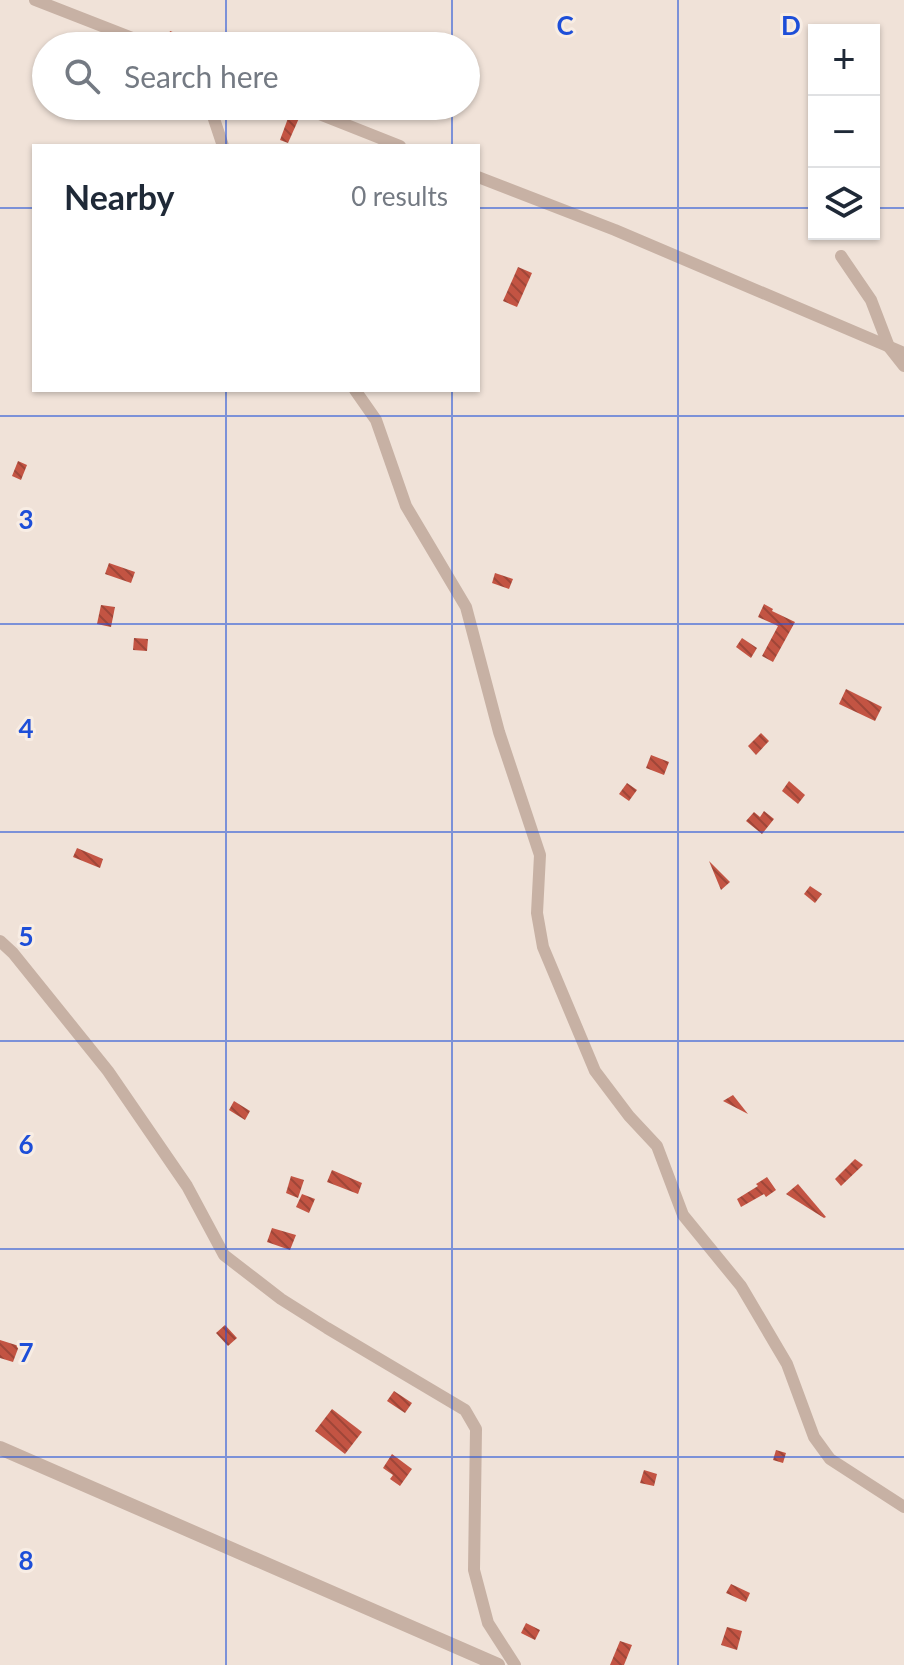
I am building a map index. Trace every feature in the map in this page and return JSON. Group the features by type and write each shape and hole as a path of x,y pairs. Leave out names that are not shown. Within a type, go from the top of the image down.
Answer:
{"street":[{"path":"35,0 116,32"},
{"path":"214,120 222,144"},
{"path":"334,120 395,144"},
{"path":"480,178 615,230 904,353"},
{"path":"841,256 871,300 889,347 904,366"},
{"path":"356,392 376,420 406,506 466,607 499,732 540,855 537,913 543,947 595,1071 629,1116 657,1146 683,1215 741,1286 787,1364 814,1437 830,1459 904,1507"},
{"path":"0,941 108,1071 187,1186 224,1255 315,1321 465,1410 476,1429 474,1570 488,1623 515,1665"},
{"path":"0,1448 498,1665"},
{"path":"890,1498 904,1495"}],"building":[{"path":"287,120 298,120 288,143 280,140"},
{"path":"518,267 532,273 517,307 503,301"},
{"path":"18,461 27,465 21,480 12,476"},
{"path":"109,563 135,572 131,583 105,574"},
{"path":"495,573 513,579 509,589 492,583"},
{"path":"764,604 795,622 773,662 762,656 778,626 758,617"},
{"path":"101,605 115,607 111,627 97,624"},
{"path":"134,638 148,639 147,651 133,650"},
{"path":"742,638 757,648 751,658 736,647"},
{"path":"846,689 882,707 875,721 839,704"},
{"path":"761,733 769,741 756,755 748,746"},
{"path":"651,755 669,762 664,775 646,768"},
{"path":"789,781 805,795 798,804 782,791"},
{"path":"627,783 637,790 629,801 619,794"},
{"path":"764,811 774,819 762,834 746,821 754,812 760,817"},
{"path":"77,848 103,859 100,868 73,857"},
{"path":"709,861 730,882 721,890"},
{"path":"810,886 822,894 815,903 804,894"},
{"path":"733,1095 748,1114 723,1101"},
{"path":"234,1101 250,1111 245,1120 229,1110"},
{"path":"855,1159 863,1165 841,1186 835,1179"},
{"path":"332,1170 362,1183 358,1194 327,1182"},
{"path":"291,1176 304,1180 298,1198 286,1193"},
{"path":"767,1177 776,1190 741,1207 737,1199"},
{"path":"798,1184 826,1217 786,1194"},
{"path":"302,1194 315,1199 309,1213 296,1207"},
{"path":"272,1228 296,1235 290,1250 267,1242"},
{"path":"225,1325 237,1338 228,1346 216,1333"},
{"path":"0,1340 19,1346 13,1362 0,1358"},
{"path":"394,1391 412,1403 405,1413 387,1401"},
{"path":"332,1409 362,1432 345,1454 315,1431"},
{"path":"776,1450 786,1453 783,1463 773,1460"},
{"path":"392,1454 412,1469 400,1486 390,1479 393,1475 383,1468"},
{"path":"644,1470 657,1474 654,1486 640,1483"},
{"path":"731,1584 750,1593 746,1602 726,1593"},
{"path":"526,1623 540,1630 535,1640 521,1633"},
{"path":"727,1627 742,1631 737,1650 721,1645"},
{"path":"620,1641 632,1645 624,1665 610,1665"}]}
